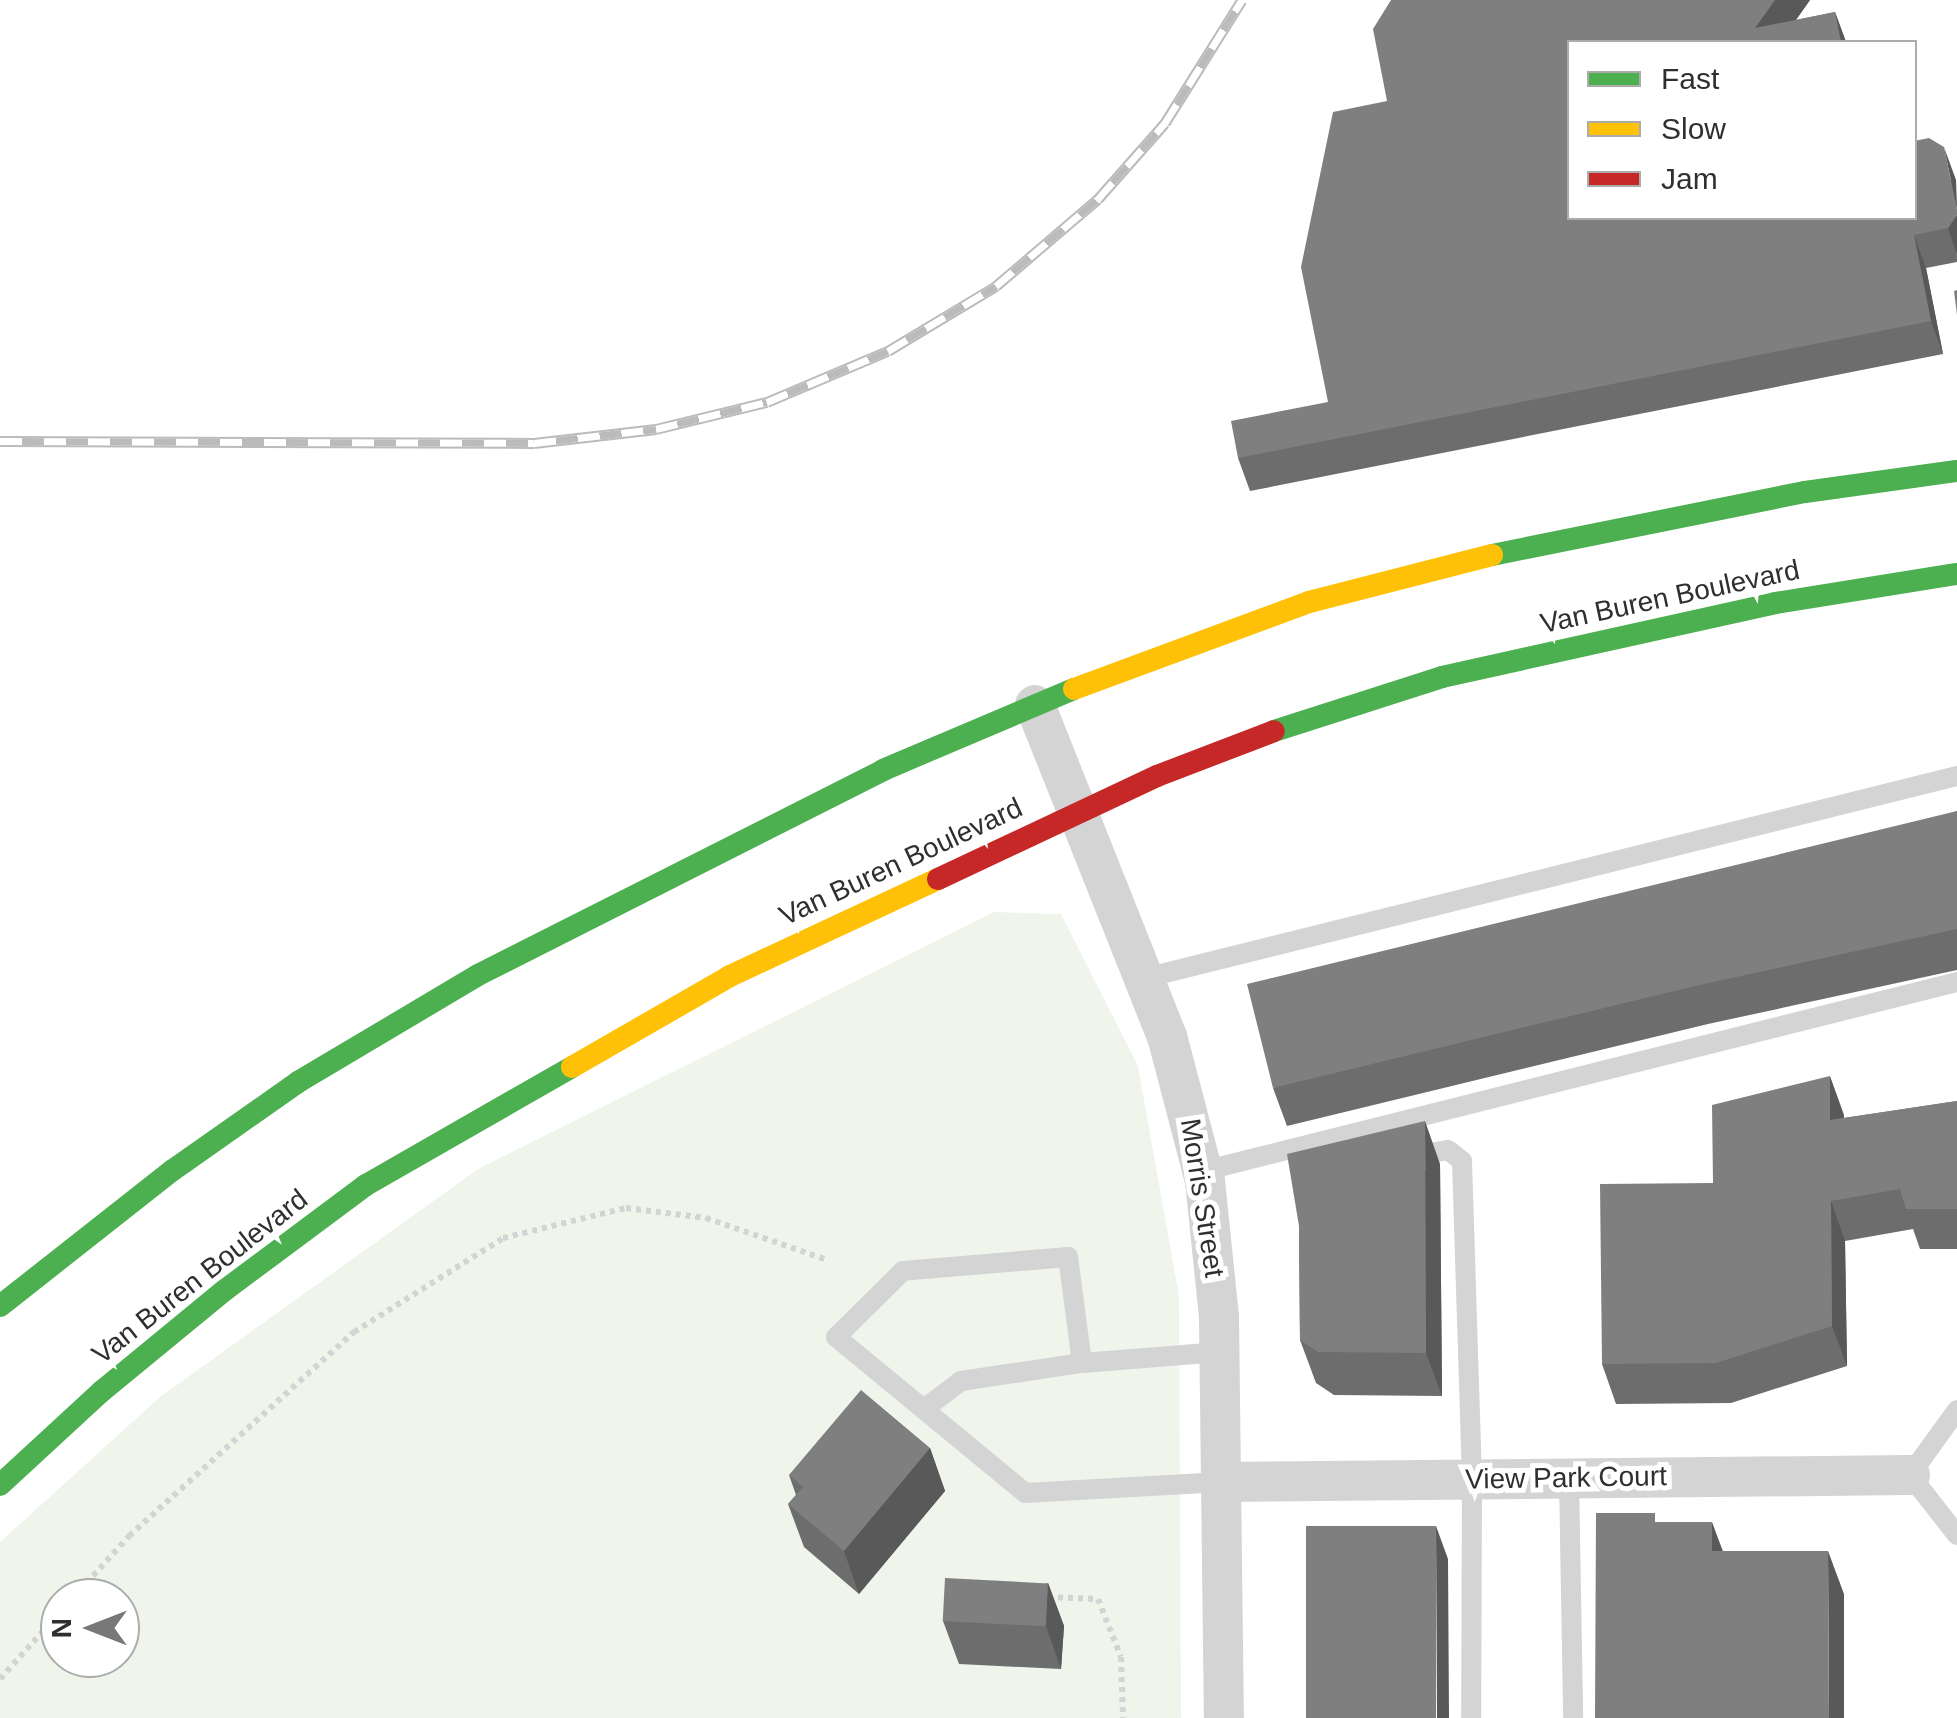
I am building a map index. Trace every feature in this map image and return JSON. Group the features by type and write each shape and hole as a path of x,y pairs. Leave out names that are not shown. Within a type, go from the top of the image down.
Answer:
{"main road":[{"path":"0,1306 173,1170 298,1082 478,975 865,778 1035,705 1118,670 1309,602 1500,553 1805,492 1957,470"},
{"name":"Van Buren Boulevard","path":"0,1485 102,1391 225,1290 366,1186 730,976 1080,812 1304,719 1442,677 1775,602 1957,574"}],"street":[{"name":"Morris Street","path":"1035,705 1167,1036 1204,1171 1220,1352 1224,1718"},
{"name":"View Park Court","path":"1223,1482 1910,1475"}],"lane":[{"path":"1144,978 1957,776"},
{"path":"1204,1171 1957,982"},
{"path":"1399,1159 1448,1150 1462,1161 1472,1480 1472,1718"},
{"path":"1082,1363 1068,1257 903,1272 836,1336 1026,1493 1223,1482"},
{"path":"924,1409 960,1381 1082,1363 1220,1352"},
{"path":"1957,1410 1910,1475 1957,1535"},
{"path":"1569,1478 1573,1718"}],"path":[{"path":"91,1578 129,1536 354,1332 503,1238 626,1208 706,1218 827,1260"},
{"path":"1039,1596 1098,1599 1121,1657 1122,1718"},
{"path":"0,1679 40,1634"}],"shaded area":[{"path":"994,912 1061,914 1138,1066 1179,1296 1181,1718 0,1718 0,1542 160,1397 478,1169"}],"building":[{"path":"1391,0 1775,0 1755,28 1835,12 1841,40 1567,40 1567,220 1917,220 1917,140 1929,138 1944,147 1957,210 1948,228 1914,235 1931,321 1238,458 1231,421 1328,402 1301,267 1333,112 1387,101 1373,29"},
{"path":"1957,811 1957,929 1695,986 1273,1088 1247,984"},
{"path":"1830,1076 1830,1120 1957,1101 1957,1209 1906,1209 1900,1189 1831,1201 1832,1326 1716,1363 1602,1364 1600,1184 1713,1183 1712,1105"},
{"path":"1425,1121 1426,1353 1318,1352 1300,1340 1299,1226 1287,1154"},
{"path":"861,1390 930,1448 844,1551 788,1504 803,1487 789,1475"},
{"path":"1596,1513 1655,1513 1655,1522 1712,1522 1712,1551 1828,1551 1829,1718 1595,1718"},
{"path":"1306,1526 1436,1526 1436,1718 1306,1718"},
{"path":"945,1578 1048,1583 1046,1626 943,1621"}],"railway":[{"path":"0,441 534,443 656,429 767,402 888,351 996,286 1098,199 1165,123 1242,0"}],"traffic: fast":[{"path":"1492,555 1805,492 1957,471"},
{"path":"1274,731 1442,677 1775,603 1957,574"},
{"path":"0,1306 173,1170 298,1082 478,975 883,770 1074,689"},
{"path":"0,1485 102,1391 225,1290 366,1185 572,1067"}],"traffic: slow":[{"path":"1074,689 1309,602 1492,555"},
{"path":"572,1067 730,976 938,879"}],"traffic: jam":[{"path":"938,879 1157,776 1274,731"}]}
